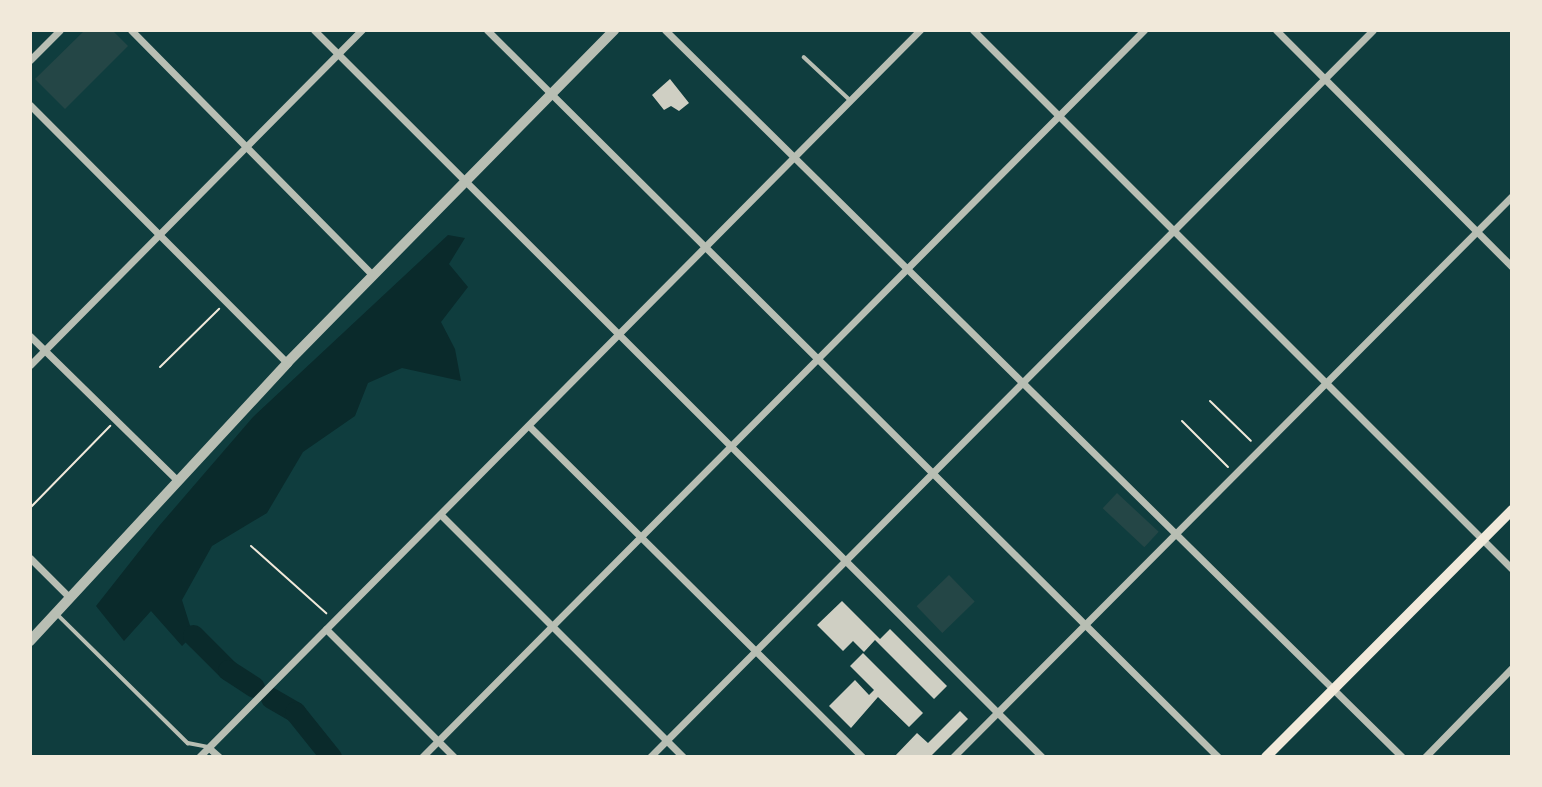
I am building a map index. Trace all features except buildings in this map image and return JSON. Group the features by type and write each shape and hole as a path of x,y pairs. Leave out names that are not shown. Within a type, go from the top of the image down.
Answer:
{"main road":[{"path":"1266,757 1512,510"}],"street":[{"path":"30,60 60,30"},
{"path":"131,30 373,275"},
{"path":"314,30 1042,757"},
{"path":"30,365 362,30"},
{"path":"487,30 1218,757"},
{"path":"30,640 57,614 69,597 287,363 464,179 614,30"},
{"path":"665,30 1175,537 1402,757"},
{"path":"199,757 920,30"},
{"path":"974,30 1512,569"},
{"path":"422,757 1144,30"},
{"path":"1276,30 1512,267"},
{"path":"650,757 843,561 1023,385 1373,30"},
{"path":"30,105 287,363"},
{"path":"953,757 1512,196"},
{"path":"30,336 177,480"},
{"path":"529,426 862,757"},
{"path":"441,515 683,757"},
{"path":"30,558 69,597"},
{"path":"326,629 454,757"},
{"path":"1425,757 1512,668"},
{"path":"209,748 219,757"}],"lane":[{"path":"804,57 851,102"},
{"path":"57,614 188,743 209,748"}],"path":[{"path":"160,367 225,302"},
{"path":"1210,401 1259,450"},
{"path":"30,508 115,421"},
{"path":"1182,421 1236,475"},
{"path":"251,546 334,620"}],"shaded area":[{"path":"85,30 112,30 128,46 65,109 35,79"},
{"path":"448,235 465,238 449,264 468,287 441,322 455,349 461,381 402,368 368,383 355,416 303,452 267,513 212,546 182,600 193,635 182,646 151,611 124,641 96,606 159,526 253,417"},
{"path":"1117,493 1159,532 1144,547 1103,508"},
{"path":"949,575 975,602 942,633 917,606"}],"waterway":[{"path":"193,635 228,670 254,687"},
{"path":"271,698 295,712 331,757"}]}
